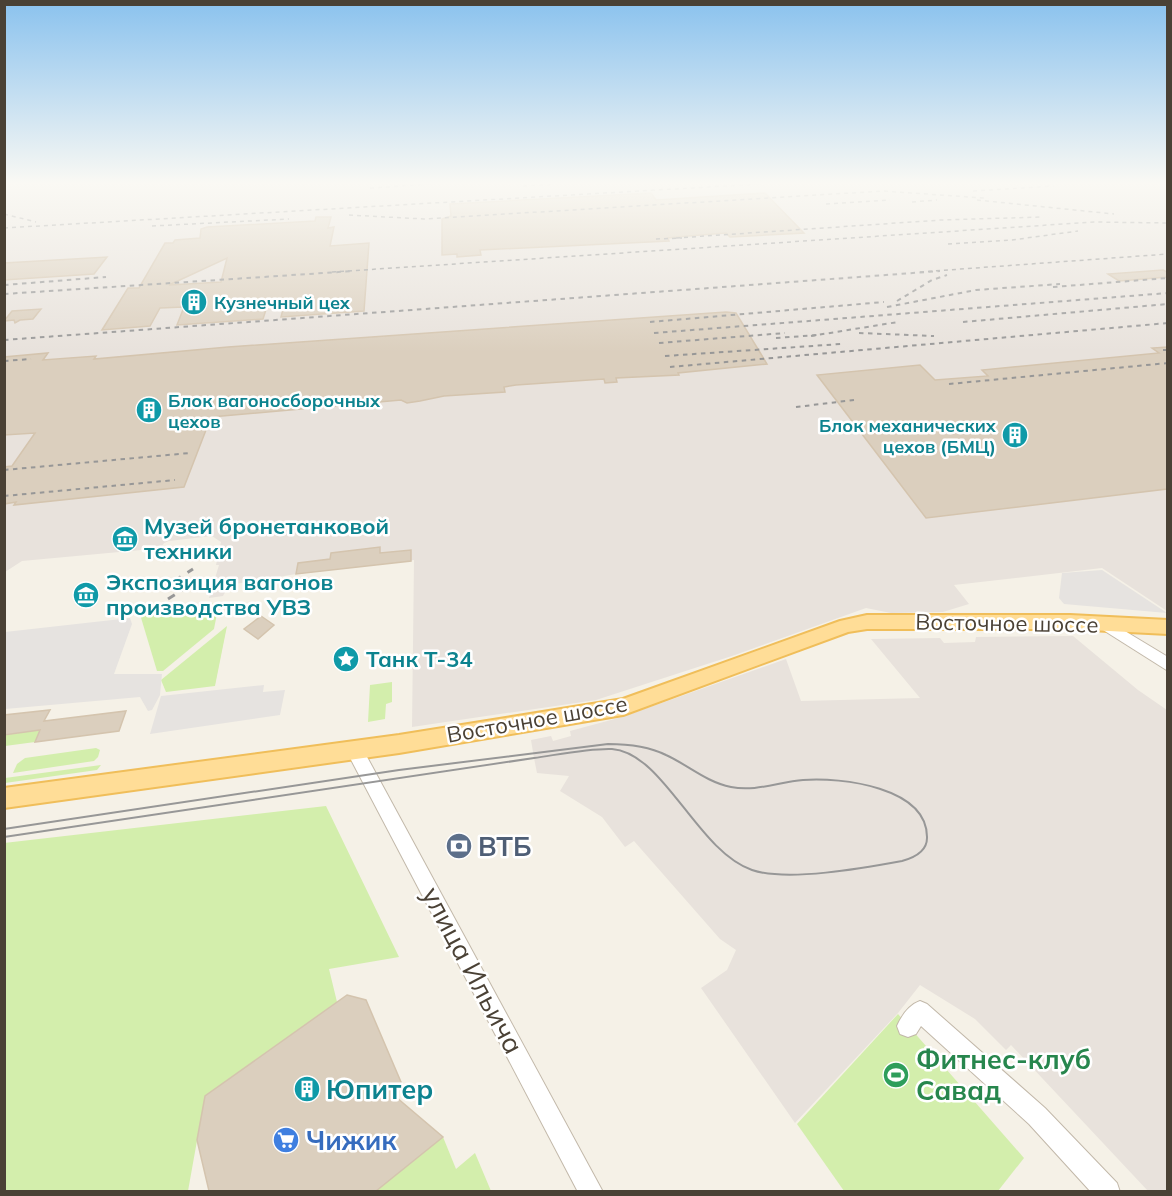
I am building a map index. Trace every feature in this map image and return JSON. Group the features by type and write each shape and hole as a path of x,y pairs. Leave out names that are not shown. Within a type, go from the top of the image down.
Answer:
{"main road":[{"name":"Восточное шоссе","path":"4,798 399,744 623,707 846,626 867,622 954,621 1167,627"}],"street":[{"path":"1105,624 1167,665"},
{"name":"улица Ильича","path":"354,749 591,1191"},
{"path":"908,1026 920,1011 1037,1116 1108,1191"}],"shaded area":[{"path":"5,240 1167,240 1167,611 1102,568 954,585 969,604 943,612 891,613 866,608 735,655 596,700 412,727 414,560 296,574 229,585 223,596 209,598 219,565 216,565 221,542 212,536 169,541 162,546 143,545 141,550 22,561 5,572"},
{"path":"1102,570 1167,613 1064,604 1059,598 1062,573"},
{"path":"130,618 132,624 114,674 162,674 160,695 152,710 148,711 140,697 5,709 5,632"},
{"path":"1073,636 1138,690 1167,710 1167,1191 1148,1191 1011,1045 1006,1050 975,1019 920,985 898,1013 795,1123 701,988 727,970 736,950 720,939 634,841 625,847 602,817 560,791 569,776 537,773 534,758 531,740 551,736 553,741 571,736 570,731 622,717 786,659 801,701 920,698 871,639 940,638 944,643 975,642 976,637"},
{"path":"264,685 263,692 285,690 280,715 150,734 161,696"}],"green space":[{"path":"219,603 214,629 163,671 157,671 139,611"},
{"path":"227,626 215,686 166,692 161,680"},
{"path":"392,682 392,702 386,704 385,719 368,722 370,685"},
{"path":"40,730 35,742 5,746 4,735"},
{"path":"96,748 100,750 94,761 13,773 17,764 25,758"},
{"path":"101,765 97,770 5,783 5,778"},
{"path":"326,806 399,957 329,969 337,1002 205,1096 188,1191 5,1191 4,843"},
{"name":"Фитнес-клуб Савад","path":"898,1014 1024,1158 998,1191 844,1191 797,1124"},
{"path":"443,1137 456,1169 475,1153 491,1191 376,1191"}],"building":[{"path":"175,240 331,240 330,246 369,243 364,311 281,317 286,298 269,300 263,319 177,325 184,307 160,308 150,326 102,330 128,288 139,288 165,243 173,243","holes":["227,258 221,282 169,285"]},
{"path":"442,240 669,241 480,250 481,255 457,257 457,254 442,255"},
{"path":"107,257 94,274 4,280 4,263"},
{"path":"1163,270 1167,272 1167,277 1119,281 1108,274"},
{"path":"41,309 33,319 20,320 15,323 14,320 4,321 12,311"},
{"name":"Блок вагоносборочных цехов","path":"736,313 767,364 678,373 679,375 616,378 617,382 605,383 604,379 516,385 504,387 505,392 444,396 407,403 401,400 211,417 184,487 14,505 16,502 4,504 4,467 12,466 35,433 4,435 4,357 48,353 43,360 96,356 94,359 228,347"},
{"name":"Блок механических цехов (БМЦ)","path":"1167,347 1167,489 926,518 817,375 920,365 935,380 988,376 982,370 1159,353 1152,348"},
{"path":"380,547 380,553 411,550 411,561 296,574 298,563 330,559 331,553"},
{"path":"261,616 274,625 258,639 244,629"},
{"path":"50,710 44,721 126,711 119,731 35,742 40,730 4,735 4,715"},
{"name":"Юпитер","path":"347,995 366,1000 401,1082 396,1097 443,1137 376,1191 209,1191 197,1140 205,1096"}],"tram line":[{"path":"4,829 399,770 608,744 652,749 713,781 731,787 749,788 794,781 819,780 839,781 880,789 898,796 913,807 924,821 927,838 922,851 902,861 805,874 785,875 752,870 732,860 714,844 665,784 648,767 631,755 612,749 573,752 4,837"}],"railway":[{"path":"332,272 823,240"},
{"path":"948,244 1013,240"},
{"path":"920,272 1168,254"},
{"path":"4,294 354,271"},
{"path":"4,340 940,271"},
{"path":"897,301 932,280 947,275"},
{"path":"4,285 106,277"},
{"path":"1053,287 1168,278"},
{"path":"887,307 976,290 1060,284"},
{"path":"654,333 1168,293"},
{"path":"650,322 884,302"},
{"path":"963,322 1168,304"},
{"path":"817,335 898,322"},
{"path":"670,367 1168,323"},
{"path":"659,343 785,333"},
{"path":"859,333 934,336"},
{"path":"776,338 817,335"},
{"path":"811,336 817,335"},
{"path":"665,356 841,344"},
{"path":"1163,350 1168,350"},
{"path":"4,361 31,359"},
{"path":"949,384 1168,363"},
{"path":"796,407 854,400"},
{"path":"4,470 190,453"},
{"path":"4,496 175,480"},
{"path":"174,581 193,569"},
{"path":"168,599 190,585"}],"place":[{"name":"Кузнечный цех","path":"194,302"},
{"name":"Блок вагоносборочных цехов","path":"149,410"},
{"name":"Блок механических цехов (БМЦ)","path":"1015,435"},
{"name":"Музей бронетанковой техники","path":"125,539"},
{"name":"Экспозиция вагонов производства УВЗ","path":"86,595"},
{"name":"Танк Т-34","path":"346,659"},
{"name":"ВТБ","path":"459,846"},
{"name":"Фитнес-клуб Савад","path":"896,1075"},
{"name":"Юпитер","path":"307,1089"},
{"name":"Чижик","path":"286,1140"}]}
